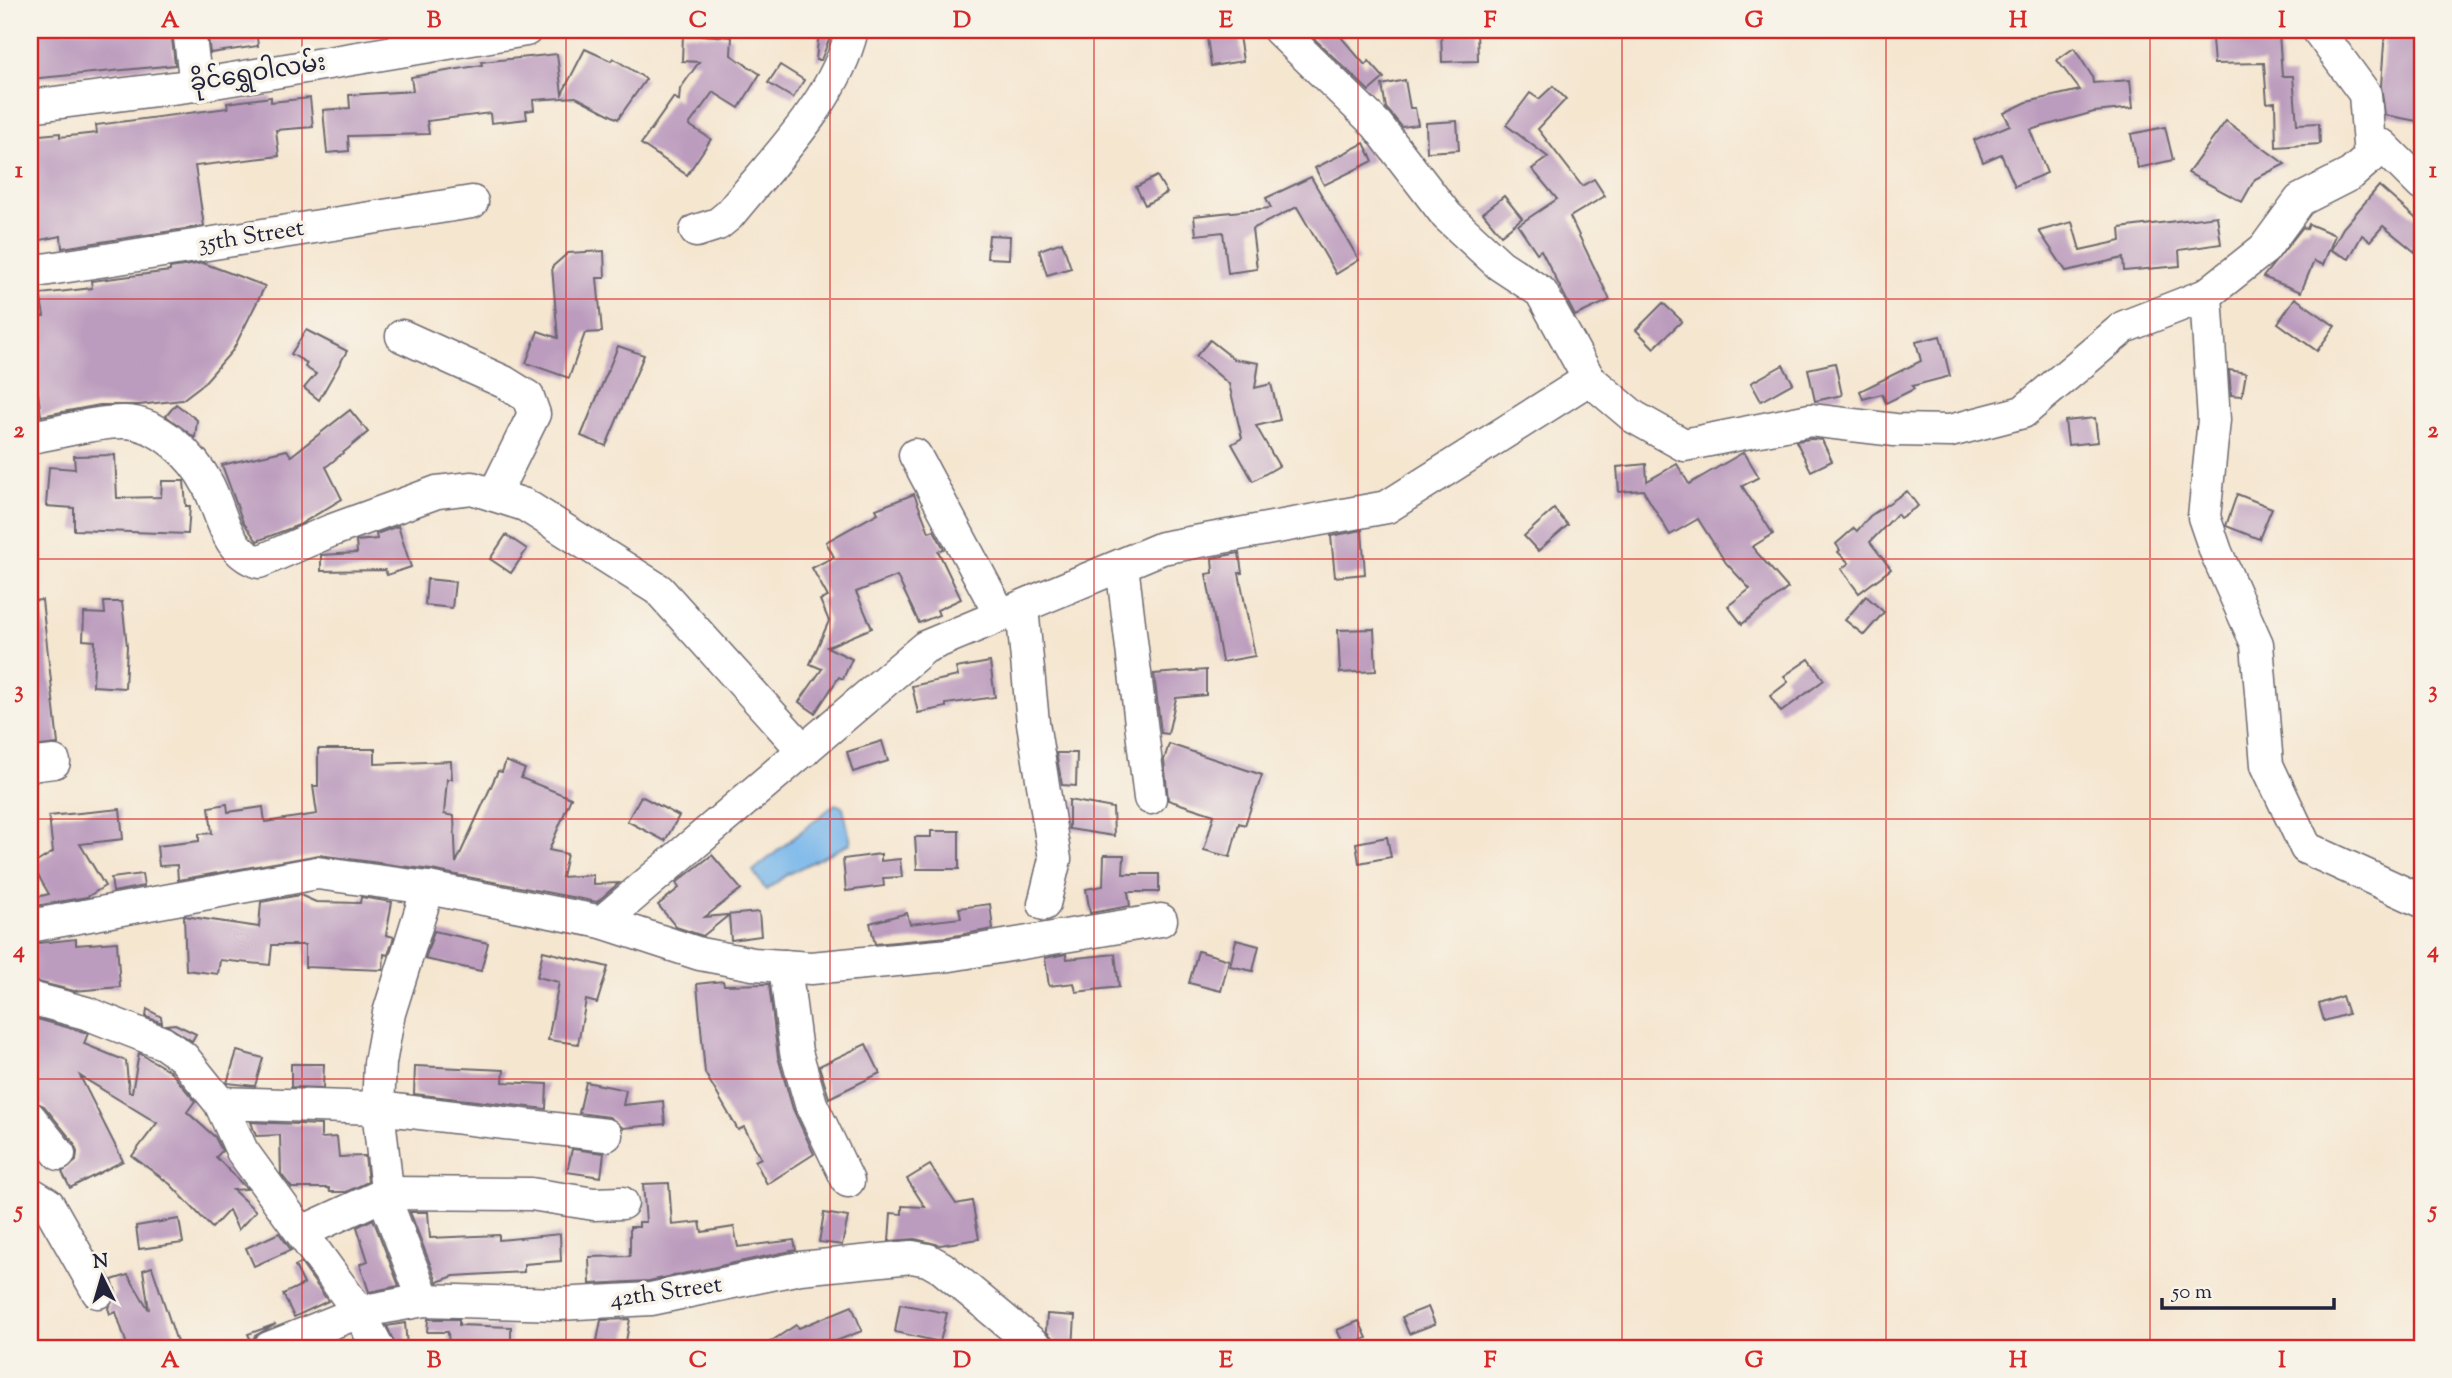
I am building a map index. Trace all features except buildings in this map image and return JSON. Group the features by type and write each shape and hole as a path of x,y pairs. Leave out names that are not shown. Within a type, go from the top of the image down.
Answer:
{"street":[{"path":"189,30 196,85"},
{"name":"ခိုင်ရွှေဝါလမ်း","path":"30,106 196,85 527,30"},
{"path":"696,231 718,224 729,215 796,131 836,77 852,30"},
{"path":"1279,30 1377,125 1447,216 1500,265 1541,292 1589,379 1634,417 1684,445 1810,420 1895,430 1950,431 2023,412 2124,327 2206,295 2264,249 2300,200 2351,174 2383,146 2422,185"},
{"path":"2318,30 2365,94 2370,158"},
{"name":"35th Street","path":"30,272 472,202"},
{"path":"2206,295 2214,420 2204,517 2216,552 2257,644 2267,765 2306,848 2422,901"},
{"path":"402,336 504,382 528,397 534,414 494,495"},
{"path":"602,922 925,647 1162,548 1387,507 1589,379"},
{"path":"30,437 125,422 149,427 180,448 207,483 229,538 246,558 259,562 330,531 437,492 472,488 525,505 659,590 804,751"},
{"path":"915,455 1011,611 1055,859 1044,904"},
{"path":"1122,565 1150,798"},
{"path":"30,926 317,873 428,888 602,922 700,954 811,968 950,955 1161,920"},
{"path":"424,1300 400,1245 387,1194 378,1108 380,1063 389,1013 428,888"},
{"path":"785,966 796,1052 811,1104 848,1181"},
{"path":"30,998 86,1013 163,1043 183,1057 220,1103 242,1151 265,1187 359,1312 378,1348"},
{"path":"220,1103 378,1108 606,1135"},
{"path":"30,1118 59,1154"},
{"path":"30,1193 48,1204 98,1292"},
{"path":"302,1233 387,1194 531,1194 594,1204 622,1203"},
{"name":"42th Street","path":"269,1348 359,1312 424,1300 558,1304 651,1299 800,1268 912,1257 928,1260 942,1268 1038,1348"}],"water":[{"path":"835,804 843,807 851,843 788,874 766,890 753,871"}]}
